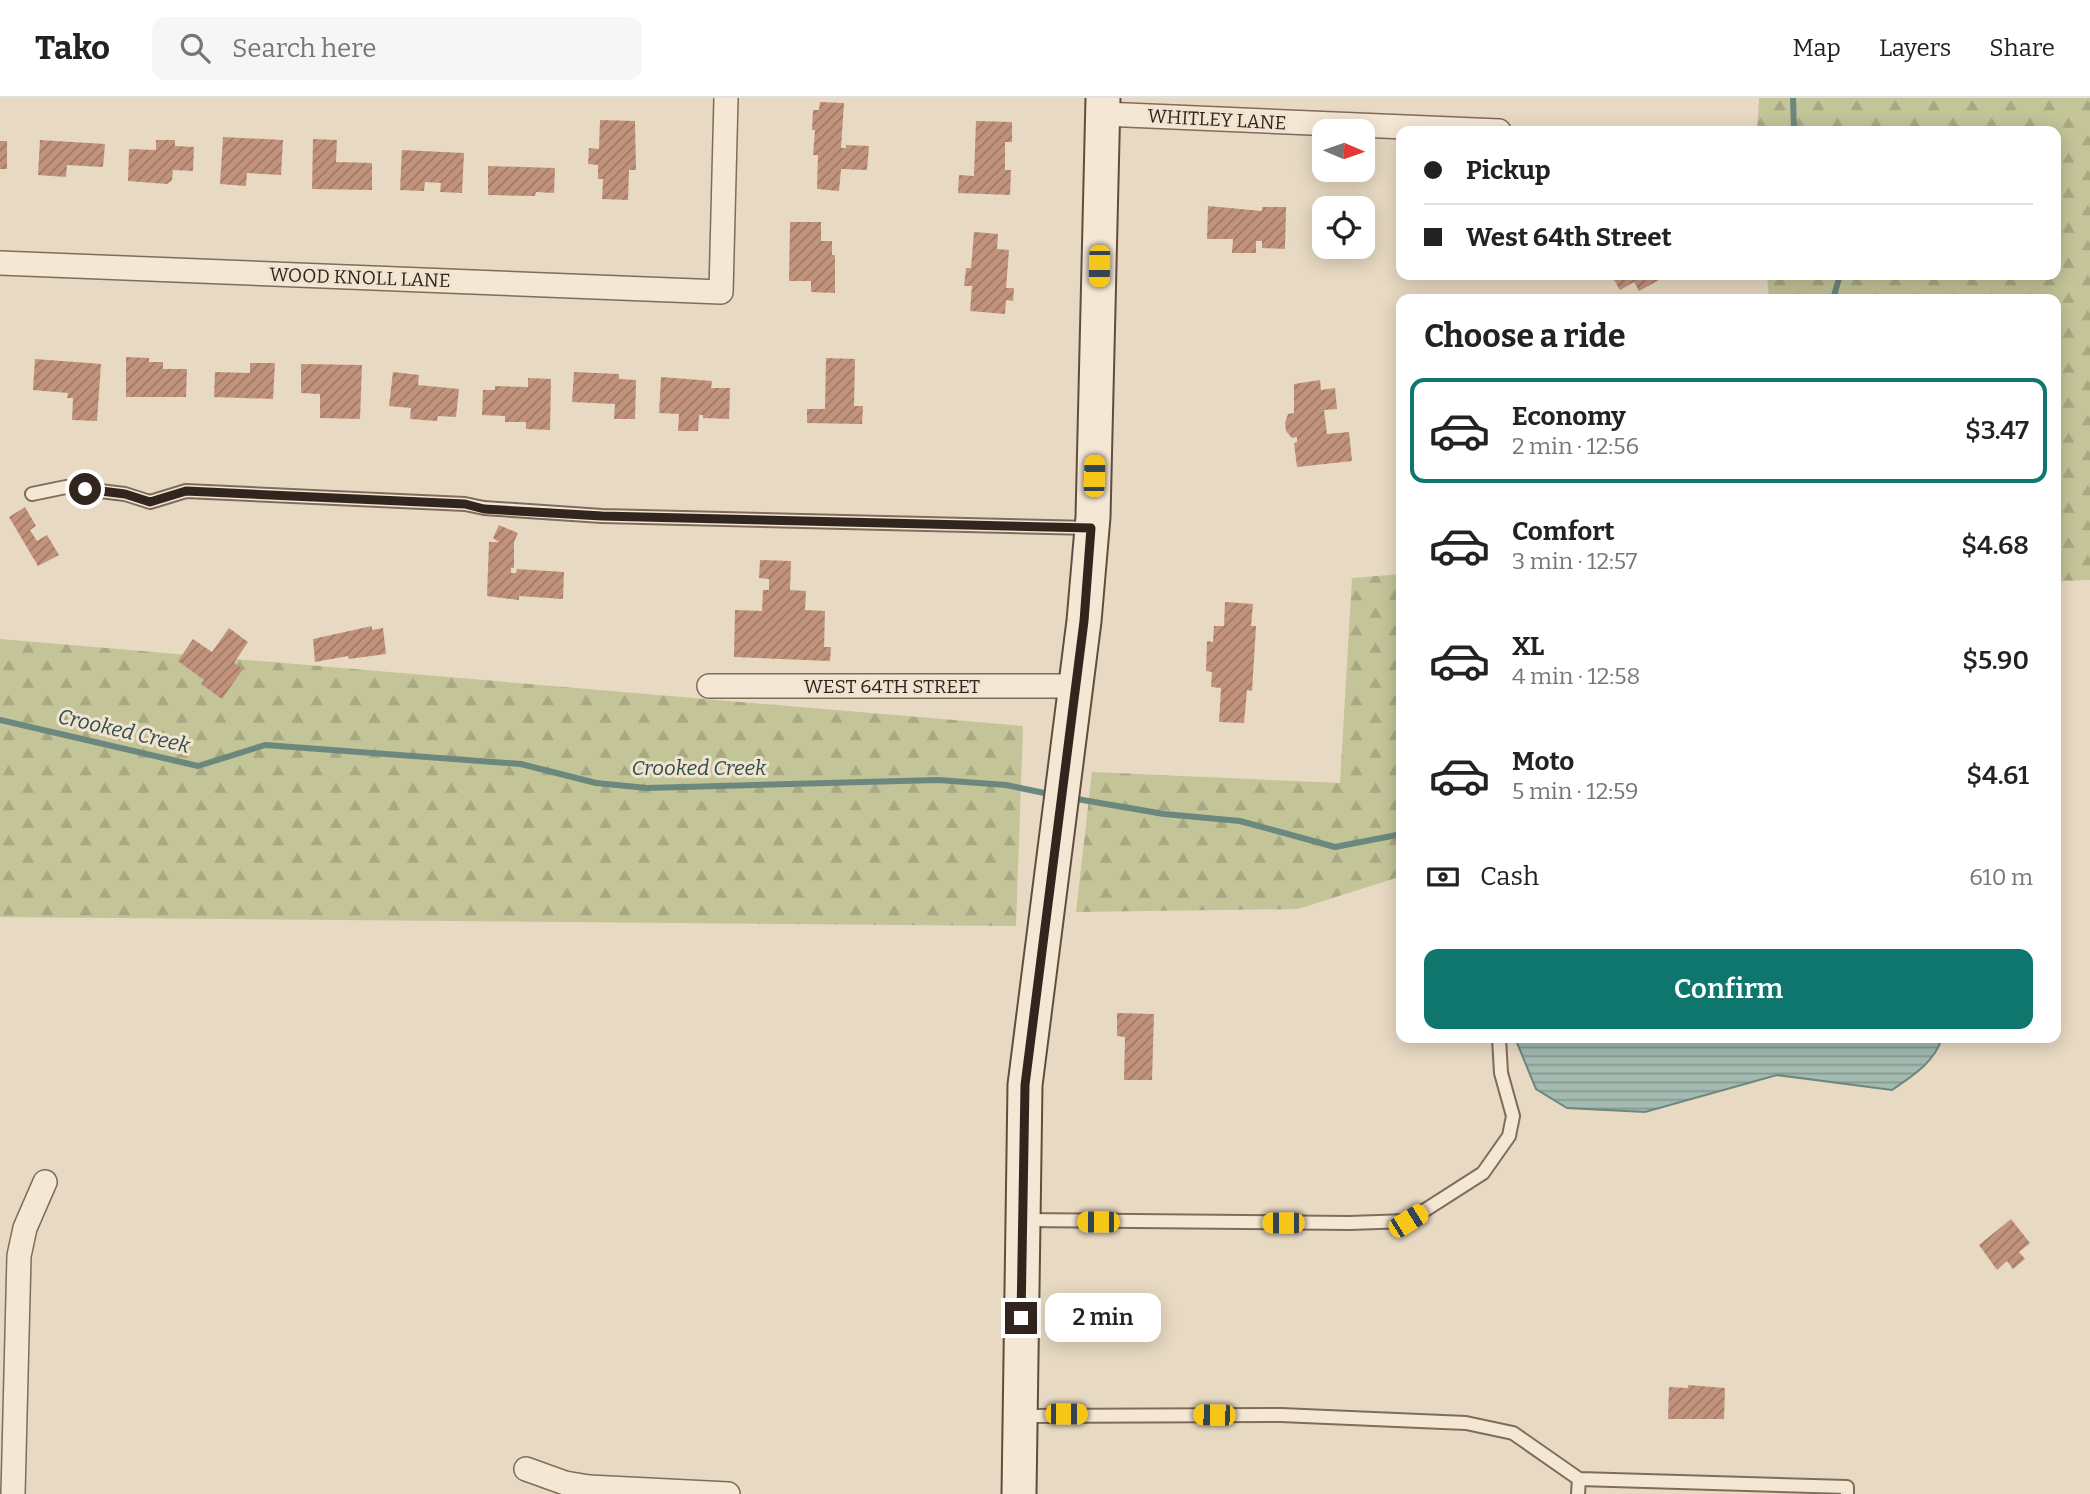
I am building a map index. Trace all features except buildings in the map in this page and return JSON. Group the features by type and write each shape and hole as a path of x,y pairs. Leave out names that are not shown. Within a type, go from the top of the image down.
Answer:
{"street":[{"name":"WOOD KNOLL LANE","path":"0,262 721,292 726,98"},
{"name":"WHITLEY LANE","path":"1103,106 1420,126"},
{"path":"1019,1494 1025,1085 1075,686 1091,528 1103,106"},
{"name":"WEST 64TH STREET","path":"709,686 1075,686"},
{"path":"12,1494 8,1344 19,1256 26,1228 45,1182"},
{"path":"526,1469 565,1483 589,1487 728,1494"}],"lane":[{"path":"32,494 66,486 125,494 150,502 186,491 465,504 484,509 602,516 1091,528"},
{"path":"1023,1220 1349,1223 1408,1221 1483,1173 1508,1136 1513,1116 1501,1073 1499,1043"},
{"path":"1020,1416 1282,1415 1466,1423 1513,1433 1579,1479 1847,1487 1847,1494"},
{"path":"1578,1494 1579,1479"}],"green space":[{"path":"1759,98 2090,98 2090,580 2061,581 2061,294 1769,294 1767,280 2061,280 2061,126 1757,126"},
{"path":"1396,574 1396,878 1298,909 1076,912 1092,772 1340,783 1352,578"},
{"path":"0,639 1023,726 1016,926 0,917"}],"shaded area":[{"path":"1517,1043 1940,1043 1928,1062 1892,1090 1777,1075 1645,1112 1567,1108 1536,1089"}],"waterway":[{"name":"Crooked Creek","path":"1793,98 1794,126"},
{"name":"Crooked Creek","path":"1834,294 1839,280"},
{"name":"Crooked Creek","path":"0,720 198,766 265,745 521,764 596,783 647,788 938,780 1006,785 1054,795"},
{"name":"Crooked Creek","path":"1071,798 1164,814 1240,821 1335,847 1396,835"}],"route":[{"path":"85,489 125,494 150,502 186,491 465,504 484,509 602,516 1091,528 1084,621 1033,1004 1025,1085 1021,1318"}]}
